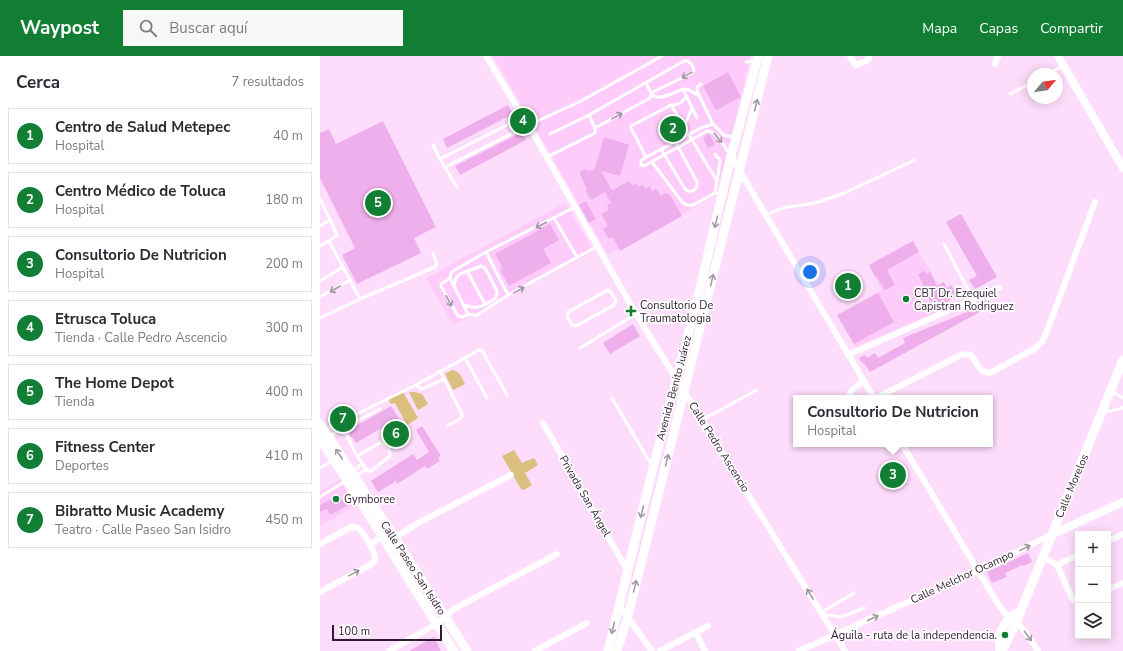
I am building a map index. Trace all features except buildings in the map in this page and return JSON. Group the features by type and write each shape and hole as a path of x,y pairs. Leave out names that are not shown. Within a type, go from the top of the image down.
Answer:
{"main road":[{"name":"Avenida Benito Juárez","path":"618,651 768,56"},
{"name":"Avenida Benito Juárez","path":"608,651 627,570 677,379 719,194 738,134 758,59"},
{"name":"Calle Morelos","path":"1013,620 1020,611 1043,557 1123,360"},
{"name":"Calle Paseo San Isidro","path":"322,434 334,460 349,478"},
{"name":"Calle Paseo San Isidro","path":"322,434 349,478 389,537 420,579 467,651"},
{"name":"Calle Paseo San Isidro","path":"389,537 412,584 454,651"},
{"path":"412,584 420,579"},
{"path":"1001,651 999,644 1001,631 1013,620"}],"street":[{"name":"Calle Pedro Ascencio","path":"486,56 529,125 636,314 845,651"},
{"path":"850,56 855,65 857,65 868,60 869,56"},
{"path":"995,64 998,56"},
{"path":"1061,59 1123,168"},
{"path":"731,156 873,395"},
{"path":"881,395 963,354 971,355 980,368 984,372 988,373 1034,349 1042,342 1096,202"},
{"path":"848,355 999,288"},
{"path":"848,395 864,380"},
{"name":"Privada San Ángel","path":"543,423 627,570"},
{"path":"904,447 998,604 1025,631 1038,651"},
{"path":"370,545 418,523 511,474"},
{"name":"Calle Melchor Ocampo","path":"799,651 978,571 1123,502"},
{"path":"320,544 351,527 356,527 370,545 375,559 373,562 320,592"},
{"path":"1111,540 1123,534"},
{"path":"389,651 436,624 467,602 557,554"},
{"path":"1043,557 1057,565 1072,598 1075,601"},
{"path":"1057,565 1075,557"},
{"path":"1111,589 1123,583"},
{"path":"619,605 652,651"},
{"path":"535,651 587,623"},
{"path":"660,651 708,626"},
{"path":"696,633 705,651"}],"lane":[{"path":"445,167 581,101 662,56"},
{"path":"746,62 758,59"},
{"path":"1053,68 1061,59"},
{"path":"550,134 589,115 684,61 690,62 694,70 692,73 651,93 650,98 595,128"},
{"path":"646,82 654,96 660,97 683,89 689,90 698,96"},
{"path":"700,84 697,87 698,96 713,124 725,136 738,134"},
{"path":"1010,94 1027,85"},
{"path":"683,89 697,118"},
{"path":"646,158 630,127 632,124 671,104 681,103 686,97"},
{"path":"671,104 717,181"},
{"path":"684,126 692,109"},
{"path":"547,157 595,133 595,128 589,115"},
{"path":"440,159 523,117"},
{"path":"713,124 700,128 646,158 641,161 641,166 644,166 665,155 705,131 710,131 717,136 731,156"},
{"path":"662,149 685,189 692,192 696,189 697,182 675,142"},
{"path":"433,145 457,187"},
{"path":"652,162 682,202 690,206 719,194 717,181 720,160 715,154"},
{"path":"766,215 782,208 815,203 842,194 914,160"},
{"path":"320,200 338,235 320,246"},
{"path":"576,207 486,252 453,271 450,278 442,283 442,286 458,316 463,317 468,314 477,315 598,246"},
{"path":"554,218 577,257"},
{"path":"320,226 330,220"},
{"path":"330,241 360,299"},
{"path":"944,244 973,299"},
{"path":"486,252 508,296"},
{"path":"321,318 360,299 435,267 437,264 433,253"},
{"path":"454,285 458,276 480,266 485,268 497,291 496,298 485,304 475,308 464,305"},
{"path":"320,281 343,267"},
{"path":"467,271 485,304"},
{"path":"450,278 468,314"},
{"path":"320,297 350,280"},
{"path":"613,296 623,290"},
{"path":"606,291 610,291 613,296 616,302 614,305 578,325 572,325 567,314 571,310 606,291"},
{"path":"580,348 636,314"},
{"path":"322,434 375,404 416,385 479,350 483,352 508,395"},
{"path":"465,358 487,398"},
{"path":"440,371 462,414 460,419 447,426"},
{"path":"416,385 421,389 444,379"},
{"path":"702,420 757,390"},
{"path":"1111,391 1123,398"},
{"path":"612,398 653,468"},
{"path":"1102,412 1120,409 1123,407"},
{"path":"322,434 343,428 380,409"},
{"path":"343,428 357,456 368,471 371,471 391,454 385,444 382,443 357,456"},
{"path":"320,468 334,460"},
{"path":"349,478 362,464"},
{"path":"320,497 366,469"},
{"path":"823,614 854,593"},
{"path":"823,614 841,618 864,608"}],"shaded area":[{"path":"493,56 750,56 741,98 716,195 608,255"},
{"path":"565,203 594,251 453,325 426,278"},
{"name":"CBT Dr. Ezequiel Capistran Rodriguez","path":"913,241 950,306 855,347 837,315 882,290 869,265"},
{"path":"452,370 459,373 465,384 453,390 445,374"},
{"path":"403,392 418,418 407,425 395,403 391,404 388,399"},
{"path":"409,392 422,394 428,404 418,410"},
{"path":"514,450 522,463 534,458 538,465 525,473 532,485 524,490 521,489 502,456"},
{"name":"Gymboree","path":"340,480 355,506 320,526 320,491"}],"place":[{"name":"Etrusca Toluca","path":"523,121"},
{"name":"Centro Médico de Toluca","path":"673,129"},
{"name":"The Home Depot","path":"378,203"},
{"name":"Centro de Salud Metepec","path":"848,286"},
{"name":"CBT Dr. Ezequiel Capistran Rodriguez","path":"906,299"},
{"name":"Consultorio De Traumatologia","path":"631,311"},
{"name":"Bibratto Music Academy","path":"343,419"},
{"name":"Fitness Center","path":"396,434"},
{"name":"Consultorio De Nutricion","path":"893,475"},
{"name":"Gymboree","path":"336,499"},
{"name":"Águila - ruta de la independencia.","path":"1005,635"}]}
